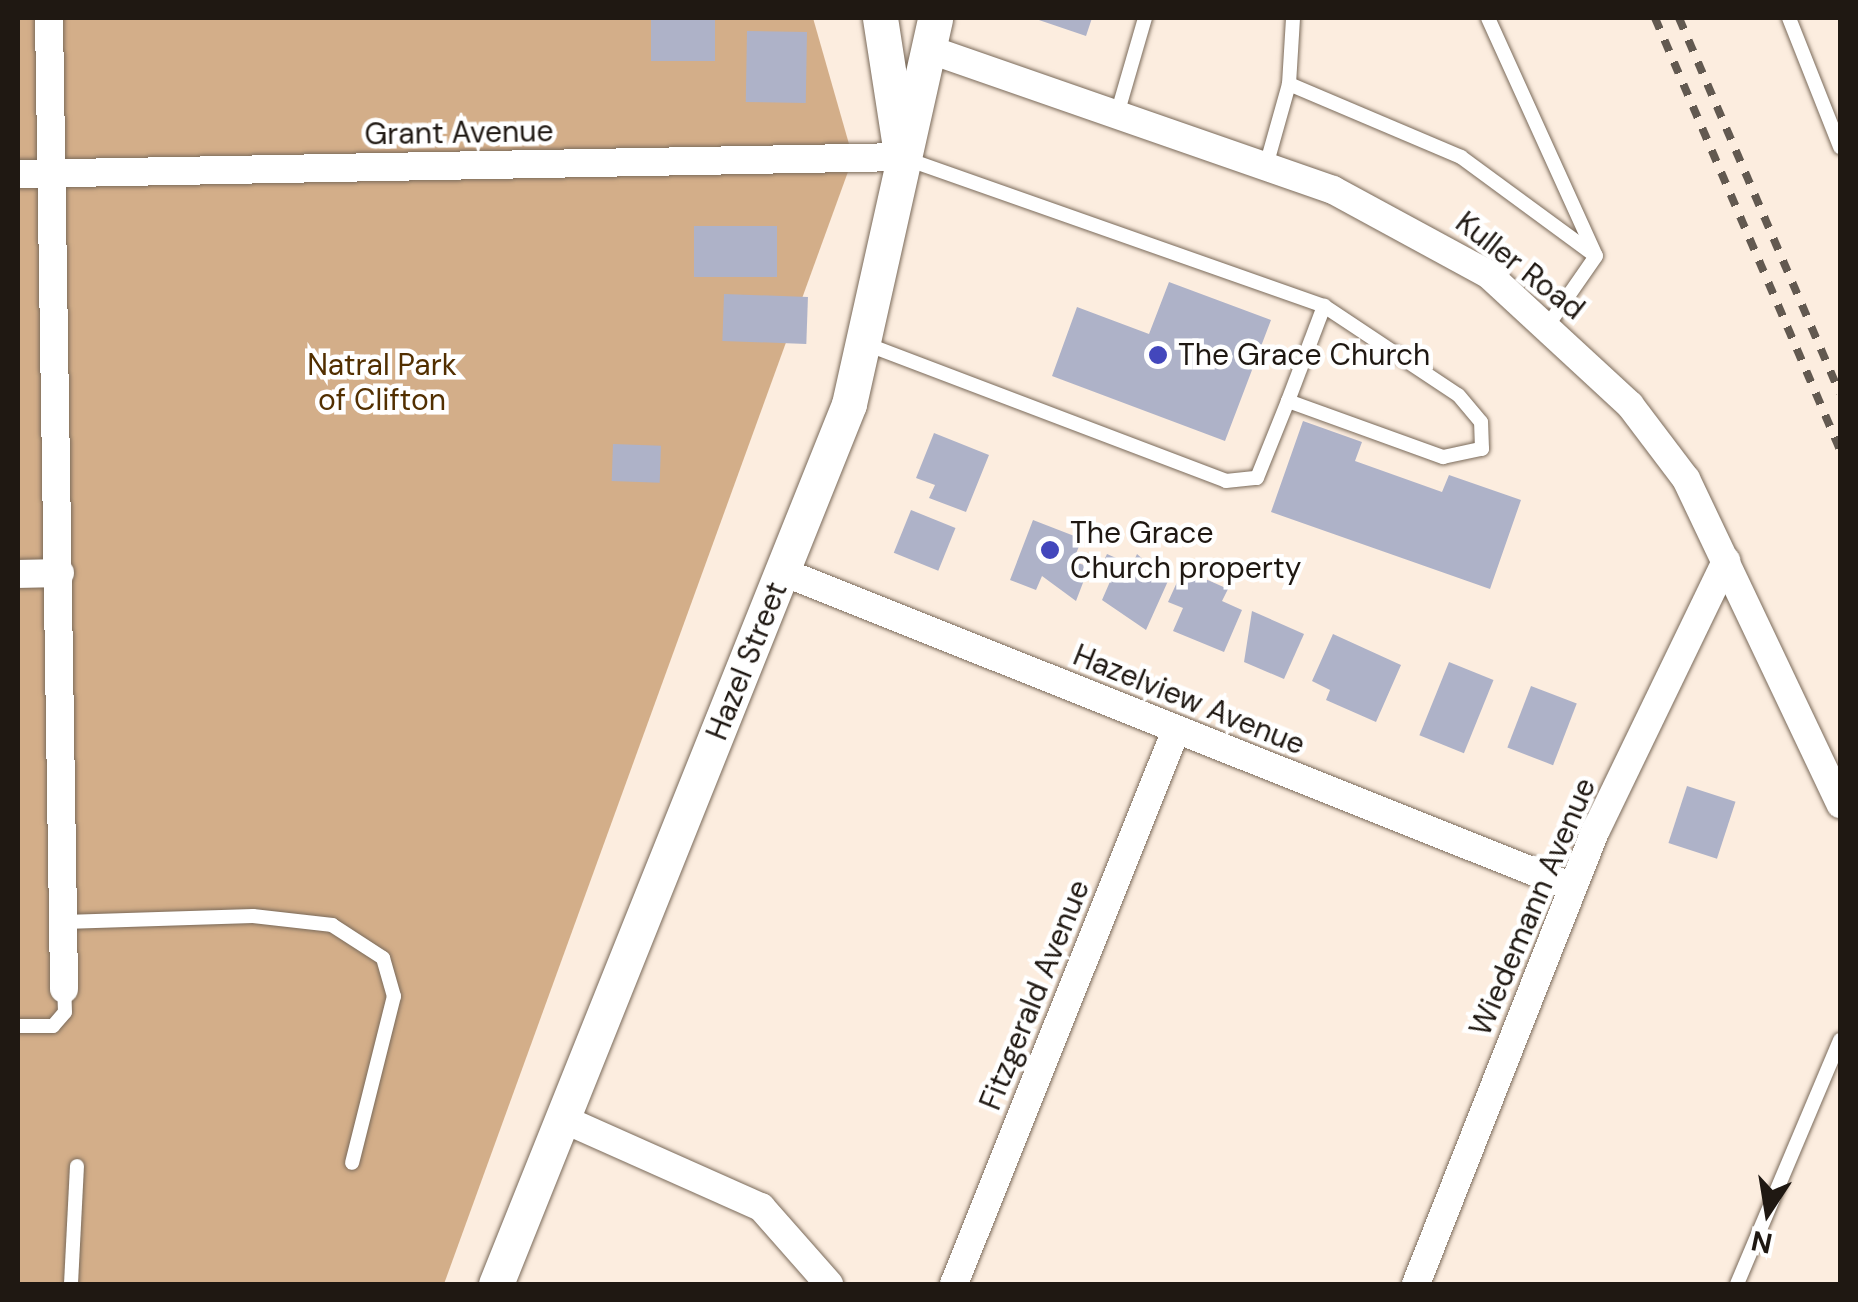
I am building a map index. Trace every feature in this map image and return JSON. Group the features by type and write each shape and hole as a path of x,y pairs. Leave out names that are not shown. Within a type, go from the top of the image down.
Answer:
{"street":[{"path":"49,18 64,989"},
{"path":"880,18 901,157"},
{"name":"Hazel Street","path":"496,1284 783,572 866,344 901,157 931,33"},
{"name":"Kuller Road","path":"931,33 1118,111 1407,223 1548,325 1630,405 1686,479 1840,804"},
{"name":"Grant Avenue","path":"18,174 901,157"},
{"name":"Wiedemann Avenue","path":"1416,1284 1572,888 1726,561"},
{"name":"Hazelview Avenue","path":"783,572 1572,888"},
{"path":"18,574 60,573"},
{"name":"Fitzgerald Avenue","path":"954,1284 1176,730"},
{"path":"563,1119 762,1207 828,1284"}],"lane":[{"path":"1118,111 1145,18"},
{"path":"1266,166 1289,84 1293,18"},
{"path":"1488,18 1596,256"},
{"path":"1789,18 1840,147"},
{"path":"1289,84 1461,157 1596,256"},
{"path":"901,157 1324,306 1458,395 1482,422 1482,449 1444,457 1288,401"},
{"path":"1548,325 1596,256"},
{"path":"866,344 1226,481 1257,478 1324,306"},
{"path":"64,922 253,916 332,924 383,958 394,996 352,1163"},
{"path":"18,1026 53,1026 64,1012 64,989"},
{"path":"1737,1284 1840,1040"},
{"path":"71,1284 77,1166"}],"green space":[{"name":"Natral Park of Clifton","path":"18,18 813,18 853,158 444,1284 18,1284"}],"building":[{"path":"651,18 715,18 715,61 651,61"},
{"path":"1033,18 1092,18 1086,36"},
{"path":"747,31 807,32 806,103 746,102"},
{"path":"694,226 777,226 777,277 694,277"},
{"name":"The Grace Church","path":"1169,282 1271,320 1225,441 1052,376 1077,307 1149,334"},
{"path":"724,294 808,297 806,344 722,341"},
{"path":"1303,421 1362,442 1355,461 1442,492 1449,475 1521,500 1490,589 1271,512"},
{"path":"934,433 989,455 966,512 929,498 935,485 916,478"},
{"path":"613,444 661,446 660,483 612,481"},
{"path":"911,510 956,528 938,571 894,553"},
{"name":"The Grace Church property","path":"1033,520 1082,539 1073,561 1089,567 1076,601 1042,576 1036,590 1010,580"},
{"path":"1107,554 1132,565 1137,554 1168,581 1146,630 1102,600 1112,577 1099,571"},
{"path":"1183,569 1228,589 1222,601 1242,610 1224,652 1173,631 1183,608 1168,602"},
{"path":"1252,611 1304,634 1284,679 1244,662"},
{"path":"1333,634 1401,665 1376,722 1326,700 1330,690 1312,681"},
{"path":"1449,662 1494,680 1464,753 1419,735"},
{"path":"1531,686 1577,704 1553,765 1507,748"},
{"path":"1687,786 1736,802 1717,859 1668,843"}],"railway":[{"path":"1655,18 1840,449"},
{"path":"1679,18 1840,393"}],"place":[{"name":"The Grace Church","path":"1158,355"},
{"name":"The Grace Church property","path":"1050,550"}]}
